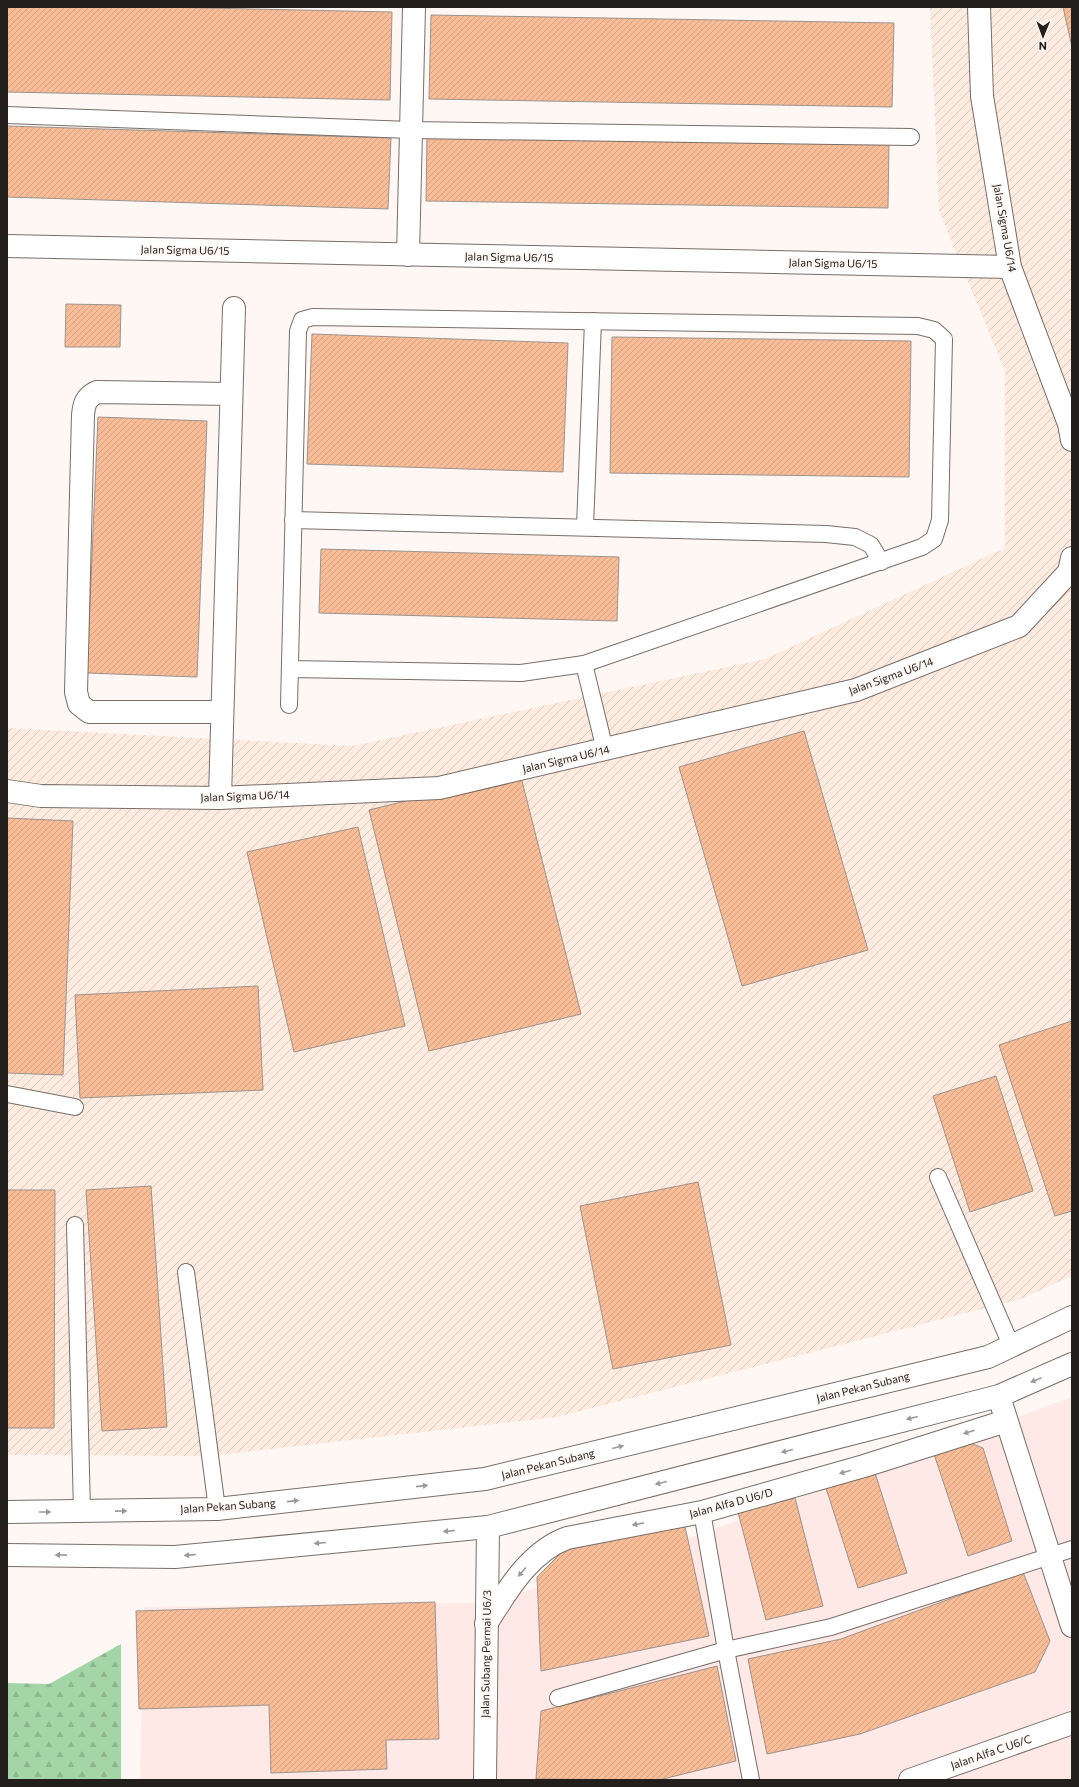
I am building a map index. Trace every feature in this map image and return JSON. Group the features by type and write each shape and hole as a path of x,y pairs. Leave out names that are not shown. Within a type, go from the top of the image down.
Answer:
{"street":[{"path":"408,255 414,7"},
{"name":"Jalan Sigma U6/14","path":"979,7 982,96 1010,268 1069,424 1072,440"},
{"name":"Jalan Sigma U6/15","path":"7,246 1010,268"},
{"path":"220,798 234,308"},
{"path":"222,712 89,712 79,704 76,692 83,415 84,404 90,396 97,392 231,394"},
{"name":"Jalan Sigma U6/14","path":"7,791 41,796 220,798 439,788 856,690 1019,626 1069,572 1072,558"},
{"name":"Jalan Pekan Subang","path":"7,1512 217,1509 485,1479 988,1357 1072,1317"},
{"path":"7,1555 175,1557 488,1527 999,1396 1072,1364"},
{"path":"999,1396 1072,1626"},
{"name":"Jalan Alfa D U6/D","path":"486,1624 504,1594 524,1570 551,1544 567,1538 702,1512 864,1466 1006,1421"},
{"name":"Jalan Subang Permai U6/3","path":"485,1780 488,1527"},
{"name":"Jalan Alfa C U6/C","path":"910,1780 1072,1723"}],"lane":[{"path":"7,115 411,130 911,137"},
{"path":"289,705 298,331 302,320 313,317 918,326 934,330 944,339 940,520 934,539 922,547 584,664 521,673 290,669"},
{"path":"585,527 593,321"},
{"path":"293,520 826,534 855,537 870,545 881,562"},
{"path":"584,664 605,750"},
{"path":"7,1094 75,1107"},
{"path":"938,1177 1011,1346"},
{"path":"75,1225 82,1512"},
{"path":"186,1272 217,1509"},
{"path":"702,1512 726,1650 751,1780"},
{"path":"558,1698 726,1650 831,1627 1072,1549"}],"shaded area":[{"path":"930,7 1072,7 1072,1276 1021,1299 557,1417 208,1456 7,1455 7,728 353,746 765,659 1005,548 1005,371 939,211"},
{"path":"1072,1397 1072,1780 140,1780 144,1607 487,1603 663,1548"}],"green space":[{"path":"121,1644 121,1780 7,1780 7,1683 49,1684"}],"building":[{"path":"7,7 158,7 392,12 390,100 7,92"},
{"path":"1063,7 1072,7 1072,47"},
{"path":"431,15 894,23 892,107 429,99"},
{"path":"7,126 391,138 388,209 7,197"},
{"path":"427,136 889,142 888,208 426,201"},
{"path":"66,304 121,305 120,347 65,347"},
{"path":"312,334 568,343 563,472 307,464"},
{"path":"612,337 911,341 909,477 610,473"},
{"path":"98,417 207,421 197,677 87,673"},
{"path":"321,549 619,557 617,621 319,613"},
{"path":"804,731 868,950 742,986 679,767"},
{"path":"520,773 581,1014 429,1051 369,810"},
{"path":"7,818 73,821 63,1075 7,1073"},
{"path":"358,827 405,1026 294,1052 247,852"},
{"path":"258,986 263,1090 80,1098 75,995"},
{"path":"1072,1021 1072,1211 1055,1216 999,1045"},
{"path":"996,1076 1033,1191 970,1212 933,1096"},
{"path":"698,1182 731,1345 613,1369 580,1206"},
{"path":"151,1186 167,1427 102,1431 86,1190"},
{"path":"7,1190 55,1190 54,1428 7,1428"},
{"path":"962,1440 983,1448 1012,1541 968,1556 933,1451"},
{"path":"875,1473 907,1573 858,1588 826,1488"},
{"path":"795,1498 823,1606 766,1620 738,1512"},
{"path":"684,1522 709,1636 541,1671 537,1577 563,1551"},
{"path":"1023,1572 1050,1641 1035,1672 860,1734 767,1754 748,1659 841,1639"},
{"path":"435,1602 439,1739 386,1740 387,1769 271,1773 269,1705 139,1709 136,1611"},
{"path":"717,1666 736,1761 659,1780 536,1779 541,1711"}]}
